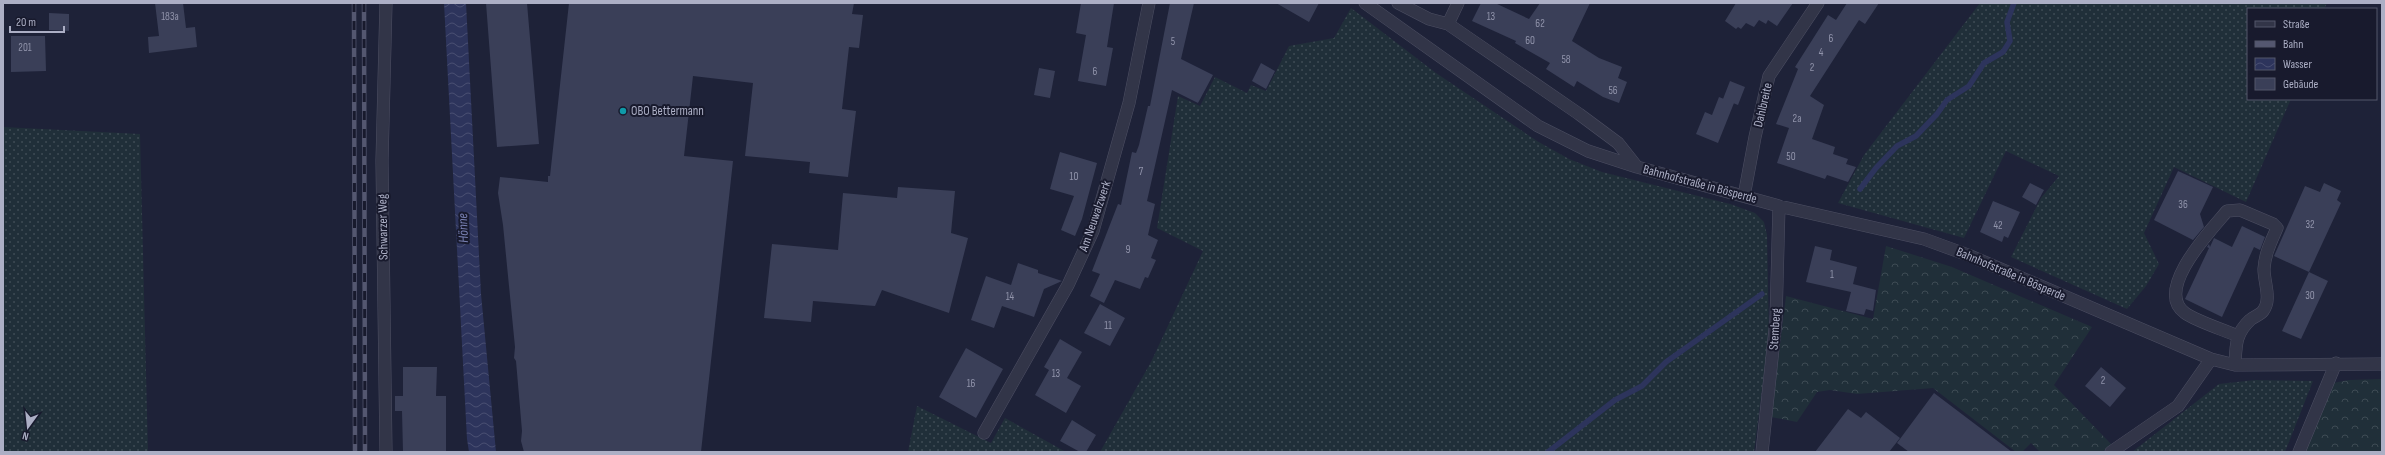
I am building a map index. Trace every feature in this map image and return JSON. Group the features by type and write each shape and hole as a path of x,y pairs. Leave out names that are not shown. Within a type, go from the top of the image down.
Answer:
{"street":[{"name":"Schwarzer Weg","path":"386,3 382,161 386,452"},
{"name":"Am Neuwalzwerk","path":"984,433 1068,285 1093,231 1129,103 1149,3"},
{"name":"Bahnhofstraße in Bösperde","path":"1365,3 1538,126 1588,151 1638,167 1779,206 1924,240 1968,255 2211,359 2235,365 2336,363 2382,364"},
{"name":"Bahnhofstraße in Bösperde","path":"1398,3 1430,19 1448,24 1612,139 1638,167"},
{"path":"1448,24 1458,3"},
{"name":"Dahlbreite","path":"1744,196 1769,76 1818,3"},
{"name":"Stemberg","path":"1762,452 1776,320 1779,206"},
{"path":"2235,365 2238,336 2241,328 2262,312 2268,295 2264,270 2266,251 2277,228 2273,224 2240,210 2227,211 2189,258 2178,278 2176,289 2177,303 2184,312 2238,336"},
{"path":"2110,452 2178,406 2211,359"},
{"path":"2299,452 2336,363"}],"green space":[{"path":"1980,3 2327,3 2324,8 2247,8 2247,100 2291,100 2246,202 2174,167 2144,233 2159,264 2146,286 2127,309 2011,257 2041,198 2059,176 2006,151 1964,238 1838,203 1864,155"},
{"path":"1351,8 1436,73 1537,141 1569,159 1602,172 1730,204 1755,213 1764,222 1767,235 1769,335 1754,452 1100,452 1151,362 1203,251 1157,228 1178,96 1200,106 1215,77 1247,93 1251,85 1266,91 1289,46 1334,38"},
{"path":"3,127 140,134 148,452 3,452"},
{"path":"1886,246 1952,267 2092,327 2054,385 2112,445 2102,452 2040,452 2031,443 2022,452 2016,452 1933,388 1857,394 1830,390 1817,392 1797,422 1771,417 1786,296 1873,319"},
{"path":"2382,379 2382,452 2304,452 2333,383 2349,380"},
{"path":"2255,380 2313,381 2285,452 2132,452 2219,384"},
{"path":"917,406 991,443 1005,418 1066,452 908,452"}],"water":[{"name":"Hönne","path":"444,3 466,3 481,294 496,452 469,452 467,439"}],"building":[{"path":"155,3 183,3 186,28 195,27 197,47 149,53 148,37 159,36"},
{"path":"486,3 527,3 539,144 497,147"},
{"path":"569,3 854,3 852,14 863,15 859,48 849,47 842,109 856,111 848,177 809,173 810,162 745,156 753,83 693,76 684,156 733,161 701,452 524,452 521,441 522,431 516,361 514,358 515,347 503,225 498,193 500,177 548,182 548,176 550,176"},
{"path":"1081,3 1114,3 1107,47 1113,48 1106,86 1078,81 1086,35 1076,33"},
{"path":"1170,3 1194,3 1181,59 1213,75 1198,103 1172,90 1147,201 1155,204 1148,235 1158,240 1151,258 1156,260 1148,278 1145,277 1140,289 1115,280 1104,303 1090,296 1100,274 1092,271 1118,204 1121,205 1132,152 1136,153 1139,145 1148,106 1150,106"},
{"path":"1276,3 1319,3 1309,22"},
{"path":"1481,3 1495,3 1529,19 1540,3 1590,3 1572,41 1599,58 1622,67 1618,78 1627,82 1619,103 1603,97 1577,81 1574,87 1546,69 1550,63 1515,43 1516,41 1472,21"},
{"path":"1736,3 1793,3 1777,26 1768,20 1766,24 1759,20 1754,27 1746,23 1741,29 1738,27 1736,29 1725,21"},
{"path":"1847,3 1879,3 1865,24 1859,20 1810,96 1824,105 1812,139 1835,147 1833,154 1848,159 1846,164 1856,167 1848,182 1827,175 1825,179 1777,163 1789,128 1776,124 1798,69 1795,67 1828,15 1836,20"},
{"path":"49,13 69,14 69,31 49,30"},
{"path":"11,36 45,36 46,71 11,72"},
{"path":"1261,63 1275,71 1266,89 1252,81"},
{"path":"1039,68 1055,71 1050,98 1034,95"},
{"path":"1730,81 1745,87 1738,105 1723,99"},
{"path":"1719,97 1734,103 1718,143 1696,134 1705,112 1712,115"},
{"path":"1060,152 1097,163 1082,219 1075,236 1061,230 1074,196 1050,189"},
{"path":"2178,171 2213,187 2200,214 2204,227 2193,240 2154,220"},
{"path":"2030,183 2044,190 2036,205 2022,197"},
{"path":"2324,183 2341,191 2337,200 2341,203 2309,272 2274,256 2305,186 2320,192"},
{"path":"898,187 955,191 951,233 968,238 949,313 882,290 875,306 813,301 811,322 764,318 772,244 838,250 843,193 897,198"},
{"path":"1993,201 2020,212 2008,238 2004,236 2002,242 1980,232"},
{"path":"2242,226 2265,237 2260,250 2254,247 2222,317 2185,299 2209,248 2207,247 2209,244 2210,247 2214,238 2232,247"},
{"path":"1815,246 1832,250 1830,260 1857,267 1853,284 1876,290 1873,311 1866,309 1864,315 1846,311 1851,292 1806,282"},
{"path":"1018,263 1038,270 1038,273 1062,281 1044,289 1034,317 1002,306 994,328 971,320 986,276 1011,285"},
{"path":"2309,272 2328,281 2301,339 2282,331"},
{"path":"1100,304 1125,318 1110,346 1084,333"},
{"path":"1060,339 1082,352 1067,378 1081,386 1066,413 1035,395 1049,370 1044,367"},
{"path":"966,348 1003,369 976,418 939,397"},
{"path":"403,367 437,367 436,396 446,396 446,452 403,452 402,411 395,411 395,396 403,396"},
{"path":"2101,367 2126,388 2110,407 2085,386"},
{"path":"1934,393 2012,452 1909,452 1897,443"},
{"path":"1848,409 1861,418 1866,412 1900,438 1889,452 1815,452"},
{"path":"1072,420 1096,435 1086,452 1080,452 1060,441"}],"waterway":[{"path":"1860,189 1876,168 1897,146 1916,136 1937,114 1947,100 1969,86 1984,63 2003,52 2010,41 2007,22 2014,3"},
{"path":"1548,452 1615,400 1642,386 1666,362 1762,294"}],"railway":[{"path":"354,3 355,452"},
{"path":"364,3 365,452"}],"place":[{"name":"OBO Bettermann","path":"623,111"}]}
